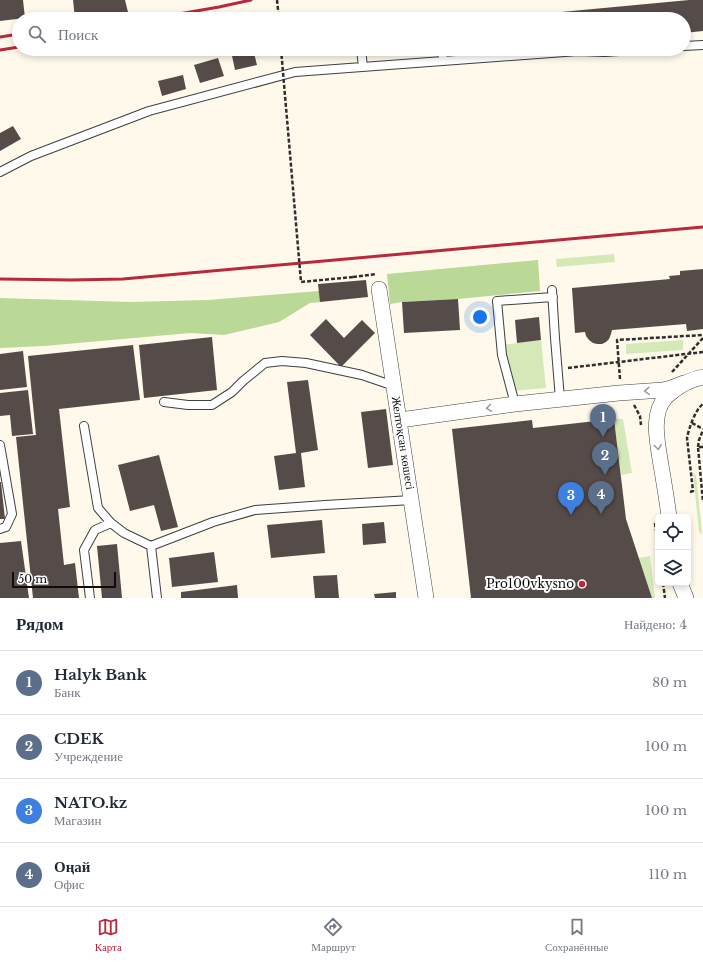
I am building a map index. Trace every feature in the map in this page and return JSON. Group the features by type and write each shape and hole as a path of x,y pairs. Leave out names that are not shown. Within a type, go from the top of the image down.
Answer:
{"street":[{"name":"Желтоқсан көшесі","path":"379,289 426,598"},
{"path":"400,420 515,404 663,390 703,377"},
{"path":"669,514 656,428 657,418 665,398 684,383"},
{"path":"681,586 686,598"}],"lane":[{"path":"691,46 703,45"},
{"path":"362,56 363,67"},
{"path":"443,56 443,61"},
{"path":"0,172 31,156 149,112 296,72 510,56"},
{"path":"515,404 502,355 497,301 553,293 560,399"},
{"path":"164,402 188,405 212,405 232,392 265,363 282,361 306,363 362,375 394,386"},
{"path":"84,426 98,508 111,523 124,532 151,546 213,522 255,510 412,500"},
{"path":"0,445 12,514 6,527 0,529"},
{"path":"90,598 84,550 95,530 111,523"},
{"path":"151,546 157,598"}],"path":[{"path":"277,0 278,12"},
{"path":"282,56 301,282 353,277"},
{"path":"620,379 617,340 703,335"},
{"path":"668,375 703,338"},
{"path":"558,369 703,352"},
{"path":"613,379 627,378"},
{"path":"690,492 693,491 687,438 698,410 703,404"},
{"path":"692,423 703,429 698,447 703,502"},
{"path":"698,447 703,447"},
{"path":"663,586 665,598"}],"green space":[{"path":"614,254 615,262 557,267 556,259"},
{"path":"538,260 540,291 390,304 387,274"},
{"path":"319,291 321,302 310,303 279,322 224,335 190,333 44,346 0,348 0,298 130,302 208,300"},
{"path":"541,340 546,388 512,391 501,345"},
{"path":"683,340 683,350 626,354 626,344"},
{"path":"614,419 623,419 632,473 621,475"},
{"path":"693,472 696,475 701,534 699,532"},
{"path":"650,556 655,598 652,598 638,558"}],"building":[{"path":"0,0 23,0 24,12 12,12 12,20 0,21"},
{"path":"73,0 125,0 128,12 74,12"},
{"path":"703,0 703,31 691,32 691,12 562,12"},
{"path":"232,56 255,56 257,65 235,70"},
{"path":"218,58 224,76 200,83 194,65"},
{"path":"183,75 186,89 162,96 158,81"},
{"path":"13,126 21,139 0,151 0,133"},
{"path":"703,269 703,329 687,331 686,324 612,330 609,339 602,344 593,343 586,336 585,332 575,333 572,288 670,279 669,276 680,275 680,271"},
{"path":"366,280 368,297 320,302 318,284"},
{"path":"458,299 460,330 404,333 402,302"},
{"path":"539,317 541,340 517,343 515,320"},
{"path":"326,319 344,338 362,320 375,333 341,367 310,335"},
{"path":"212,337 217,390 144,398 139,345"},
{"path":"133,345 140,400 59,409 70,507 58,509 64,565 75,563 79,598 33,598 16,437 36,435 28,356"},
{"path":"23,351 27,387 0,390 0,354"},
{"path":"308,380 318,450 301,453 305,487 279,490 274,456 296,453 287,382"},
{"path":"28,390 33,434 12,436 10,415 0,416 0,393"},
{"path":"386,409 393,465 368,468 361,412"},
{"path":"614,419 626,519 652,598 471,598 452,429 532,420 533,428"},
{"path":"159,455 178,527 161,531 154,505 130,511 118,465"},
{"path":"1,482 5,519 0,519"},
{"path":"322,520 325,553 271,558 267,525"},
{"path":"384,522 386,543 363,545 362,524"},
{"path":"21,541 29,598 0,598 0,543"},
{"path":"117,544 122,598 102,598 97,546"},
{"path":"214,552 218,582 172,587 169,558"},
{"path":"337,575 339,598 315,598 313,576"},
{"path":"237,585 238,598 181,598 181,592"},
{"path":"396,592 396,598 375,598 374,594"}],"railway":[{"path":"190,12 251,0"},
{"path":"0,37 12,35"},
{"path":"0,50 12,48"},
{"path":"0,279 123,279 703,227"}],"place":[{"name":"Halyk Bank","path":"603,437"},
{"name":"CDEK","path":"605,475"},
{"name":"Оңай","path":"601,514"},
{"name":"NATO.kz","path":"571,515"},
{"name":"Pro100vkysno","path":"582,584"}]}
